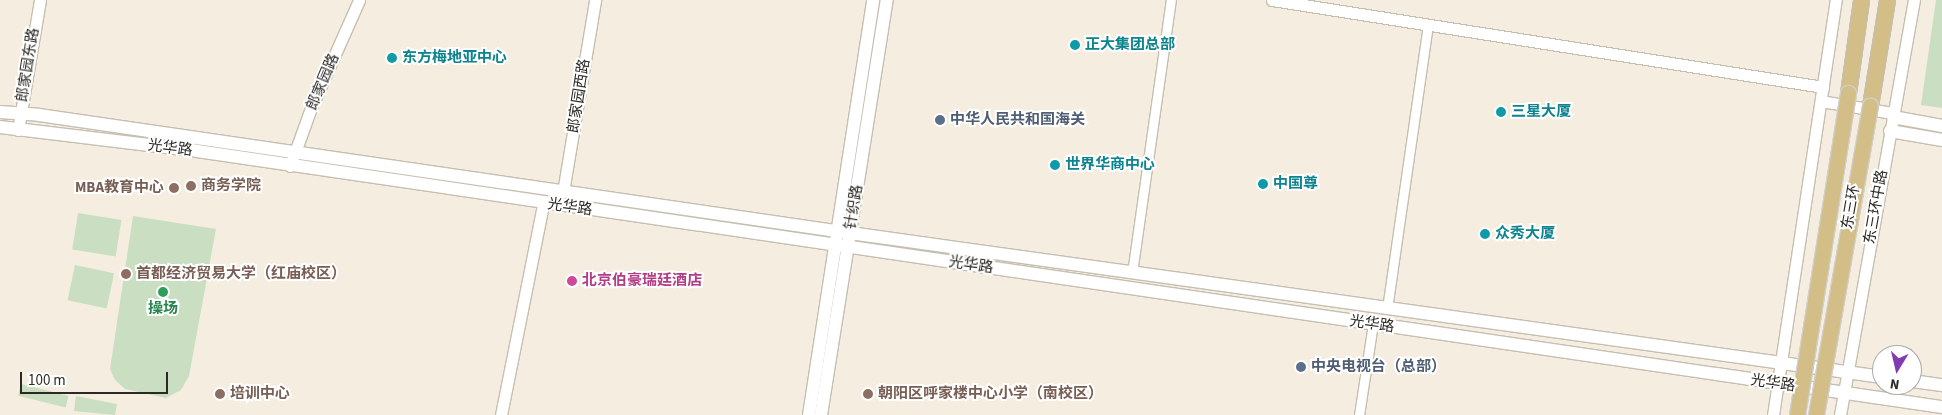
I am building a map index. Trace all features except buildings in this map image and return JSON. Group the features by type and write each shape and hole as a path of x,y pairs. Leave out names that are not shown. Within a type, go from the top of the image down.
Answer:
{"highway":[{"name":"东三环","path":"1797,415 1861,0"},
{"name":"东三环","path":"1816,415 1887,0"}],"main road":[{"name":"针织路","path":"809,415 873,0"},
{"name":"针织路","path":"821,415 887,0"},
{"name":"光华路","path":"0,112 294,152 850,234 1872,376"},
{"path":"1893,115 1942,126"},
{"name":"光华路","path":"0,127 290,166 1942,407"},
{"path":"1890,131 1942,140"},
{"path":"1922,382 1942,385"}],"street":[{"name":"郎家园东路","path":"18,130 40,0"},
{"name":"郎家园路","path":"290,166 294,152 359,0"},
{"name":"郎家园西路","path":"563,192 595,0"},
{"path":"1132,273 1171,0"},
{"path":"1272,0 1823,87"},
{"path":"1773,415 1836,0"},
{"name":"东三环中路","path":"1840,415 1914,0"},
{"path":"1387,309 1428,25"},
{"path":"1821,101 1893,115"},
{"path":"501,415 543,204"},
{"path":"1359,415 1373,324"}],"green space":[{"path":"1936,0 1942,0 1942,108 1921,105"},
{"path":"78,213 121,220 116,256 72,250"},
{"name":"操场","path":"133,216 216,229 189,376 181,390 166,398 125,389 115,380 110,369"},
{"path":"75,265 114,273 107,309 68,300"},
{"path":"21,384 69,396 66,407 18,396"},
{"path":"76,396 117,404 115,415 74,411"}],"place":[{"name":"正大集团总部","path":"1075,45"},
{"name":"东方梅地亚中心","path":"392,58"},
{"name":"三星大厦","path":"1501,112"},
{"name":"中华人民共和国海关","path":"940,120"},
{"name":"世界华商中心","path":"1055,165"},
{"name":"中国尊","path":"1263,184"},
{"name":"商务学院","path":"191,186"},
{"name":"MBA教育中心","path":"174,188"},
{"name":"众秀大厦","path":"1485,234"},
{"name":"首都经济贸易大学（红庙校区）","path":"126,274"},
{"name":"北京伯豪瑞廷酒店","path":"572,281"},
{"name":"操场","path":"163,292"},
{"name":"中央电视台（总部）","path":"1301,367"},
{"name":"培训中心","path":"220,394"},
{"name":"朝阳区呼家楼中心小学（南校区）","path":"868,394"}]}
